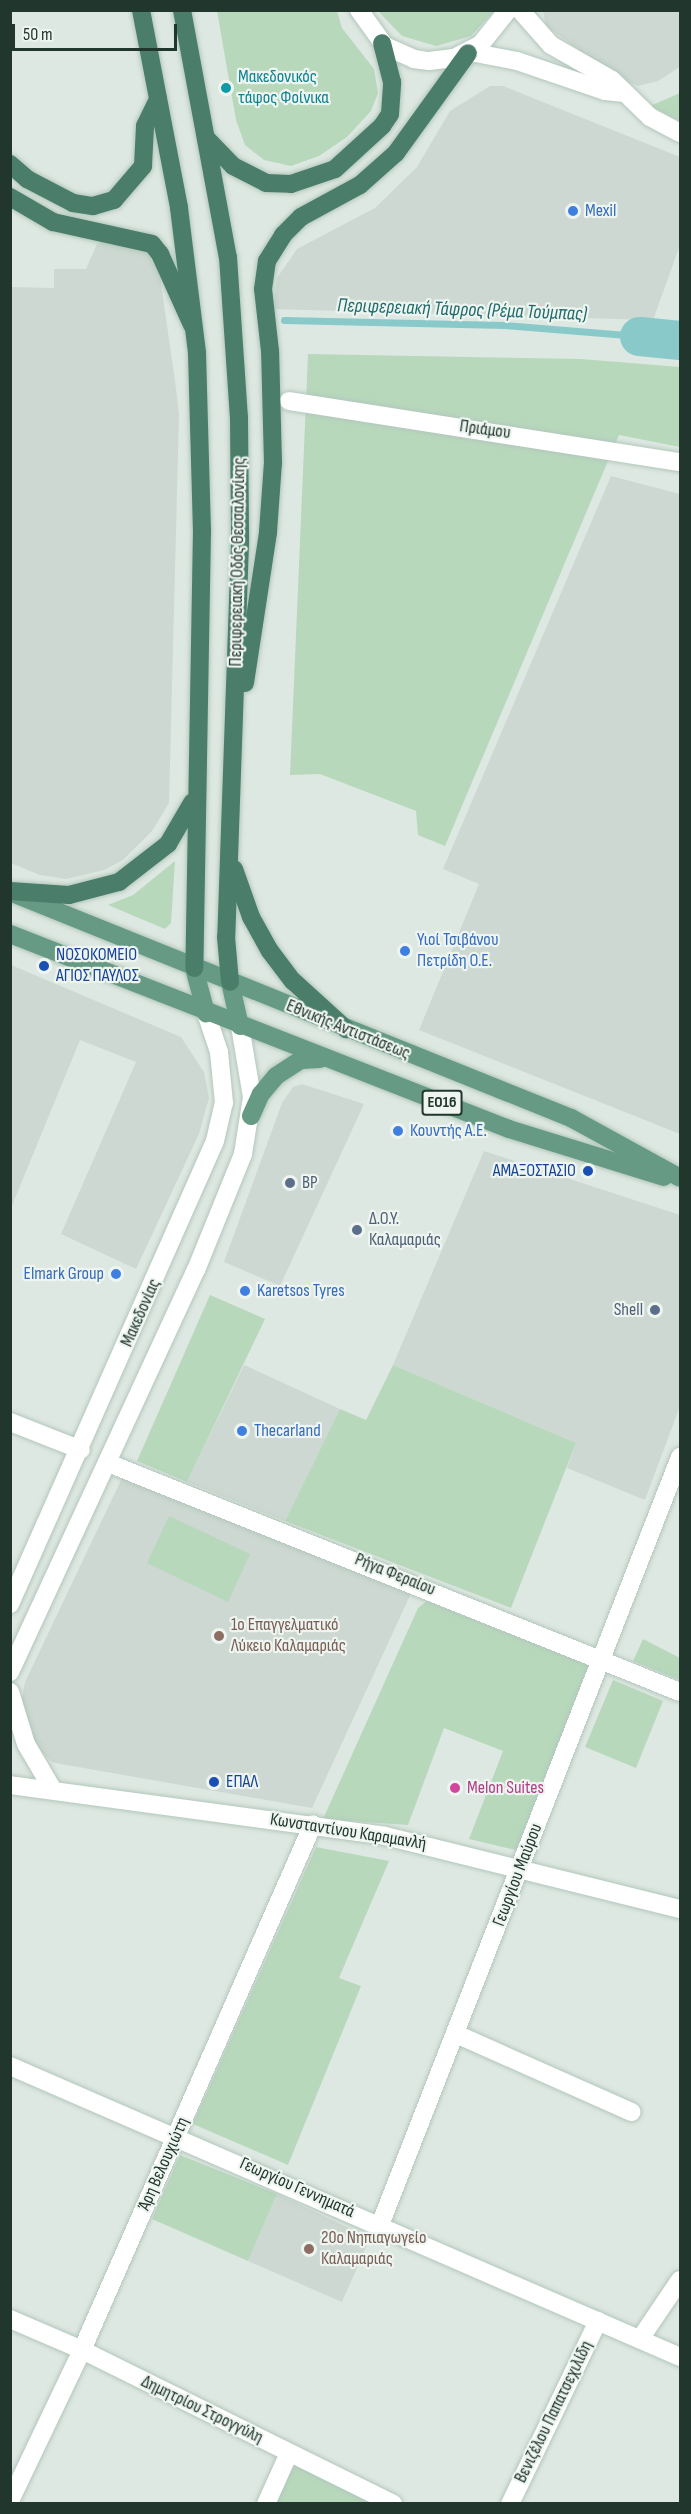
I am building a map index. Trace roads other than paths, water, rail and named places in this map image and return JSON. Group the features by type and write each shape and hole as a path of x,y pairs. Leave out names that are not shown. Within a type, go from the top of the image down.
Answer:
{"highway":[{"name":"Περιφερειακή Οδός Θεσσαλονίκης","path":"141,10 179,208 196,332 202,530 196,784 195,968"},
{"name":"Περιφερειακή Οδός Θεσσαλονίκης","path":"182,10 203,134 228,257 239,417 240,543 226,937 230,982"},
{"path":"203,134 233,166 266,183 291,184 335,169 382,126 390,114 392,82 382,43"},
{"path":"233,744 270,508 272,380 263,289 267,261 294,222 360,185 396,153 469,53"},
{"path":"10,164 27,179 73,203 93,206 114,200 143,166 145,126 158,99"},
{"path":"10,197 53,222 152,244 167,266 180,307 196,332"},
{"path":"10,892 69,895 98,890 128,878 161,853 177,834 188,814 196,784"},
{"path":"230,850 246,905 270,951 293,981 346,1029"}],"main road":[{"name":"Εθνικής Αντιστάσεως","path":"10,892 571,1118 681,1180"},
{"name":"Εθνικής Αντιστάσεως","path":"10,934 206,1013 559,1147 681,1180"},
{"name":"Περιφερειακή Οδός Θεσσαλονίκης","path":"195,968 206,1013"},
{"name":"Περιφερειακή Οδός Θεσσαλονίκης","path":"230,982 240,1026"},
{"path":"251,1116 261,1094 276,1076 301,1060 325,1059"}],"street":[{"path":"359,10 382,43 414,60 445,60 469,53 493,33 508,10"},
{"path":"520,10 551,45 612,80 650,117 681,133"},
{"path":"469,53 517,61 612,93 625,93"},
{"name":"Πριάμου","path":"289,401 681,462"},
{"name":"Μακεδονίας","path":"10,1604 81,1450 208,1160 222,1121 222,1070 206,1013"},
{"name":"Περιφερειακή Οδός Θεσσαλονίκης","path":"240,1026 251,1079 251,1116"},
{"name":"Μακεδονίας","path":"10,1672 108,1464 221,1212 243,1154 251,1116"},
{"path":"10,1422 81,1450"},
{"name":"Γεωργίου Μαύρου","path":"380,2225 681,1457"},
{"name":"Ρήγα Φεραίου","path":"108,1464 681,1692"},
{"path":"10,1692 26,1744 53,1790"},
{"name":"Κωνσταντίνου Καραμανλή","path":"10,1785 313,1824 386,1836 521,1867 681,1909"},
{"name":"Άρη Βελουχιώτη","path":"10,2501 82,2350 313,1824"},
{"path":"456,2034 632,2112"},
{"name":"Γεωργίου Γεννηματά","path":"10,2067 177,2136 681,2357"},
{"path":"640,2339 681,2280"},
{"name":"Δημητρίου Στρογγύλη","path":"10,2319 82,2350 393,2504"},
{"name":"Βενιζέλου Παπατσεχιλίδη","path":"510,2504 598,2321"},
{"path":"266,2504 289,2453"}],"waterway":[{"name":"Περιφερειακή Τάφρος (Ρέμα Τούμπας)","path":"284,320 504,325 639,336"},
{"path":"639,336 680,340"}],"place":[{"name":"Μακεδονικός τάφος Φοίνικα","path":"226,88"},
{"name":"Mexil","path":"573,211"},
{"name":"Υιοί Τσιβάνου Πετρίδη Ο.Ε.","path":"405,951"},
{"name":"ΝΟΣΟΚΟΜΕΙΟ ΑΓΙΟΣ ΠΑΥΛΟΣ","path":"44,966"},
{"name":"Κουντής Α.Ε.","path":"398,1131"},
{"name":"ΑΜΑΞΟΣΤΑΣΙΟ","path":"588,1171"},
{"name":"BP","path":"290,1183"},
{"name":"Δ.Ο.Υ. Καλαμαριάς","path":"357,1230"},
{"name":"Elmark Group","path":"116,1274"},
{"name":"Karetsos Tyres","path":"245,1291"},
{"name":"Shell","path":"655,1310"},
{"name":"Thecarland","path":"242,1431"},
{"name":"1ο Επαγγελματικό Λύκειο Καλαμαριάς","path":"219,1636"},
{"name":"ΕΠΑΛ","path":"214,1782"},
{"name":"Melon Suites","path":"455,1788"},
{"name":"20ο Νηπιαγωγείο Καλαμαριάς","path":"309,2249"}]}
